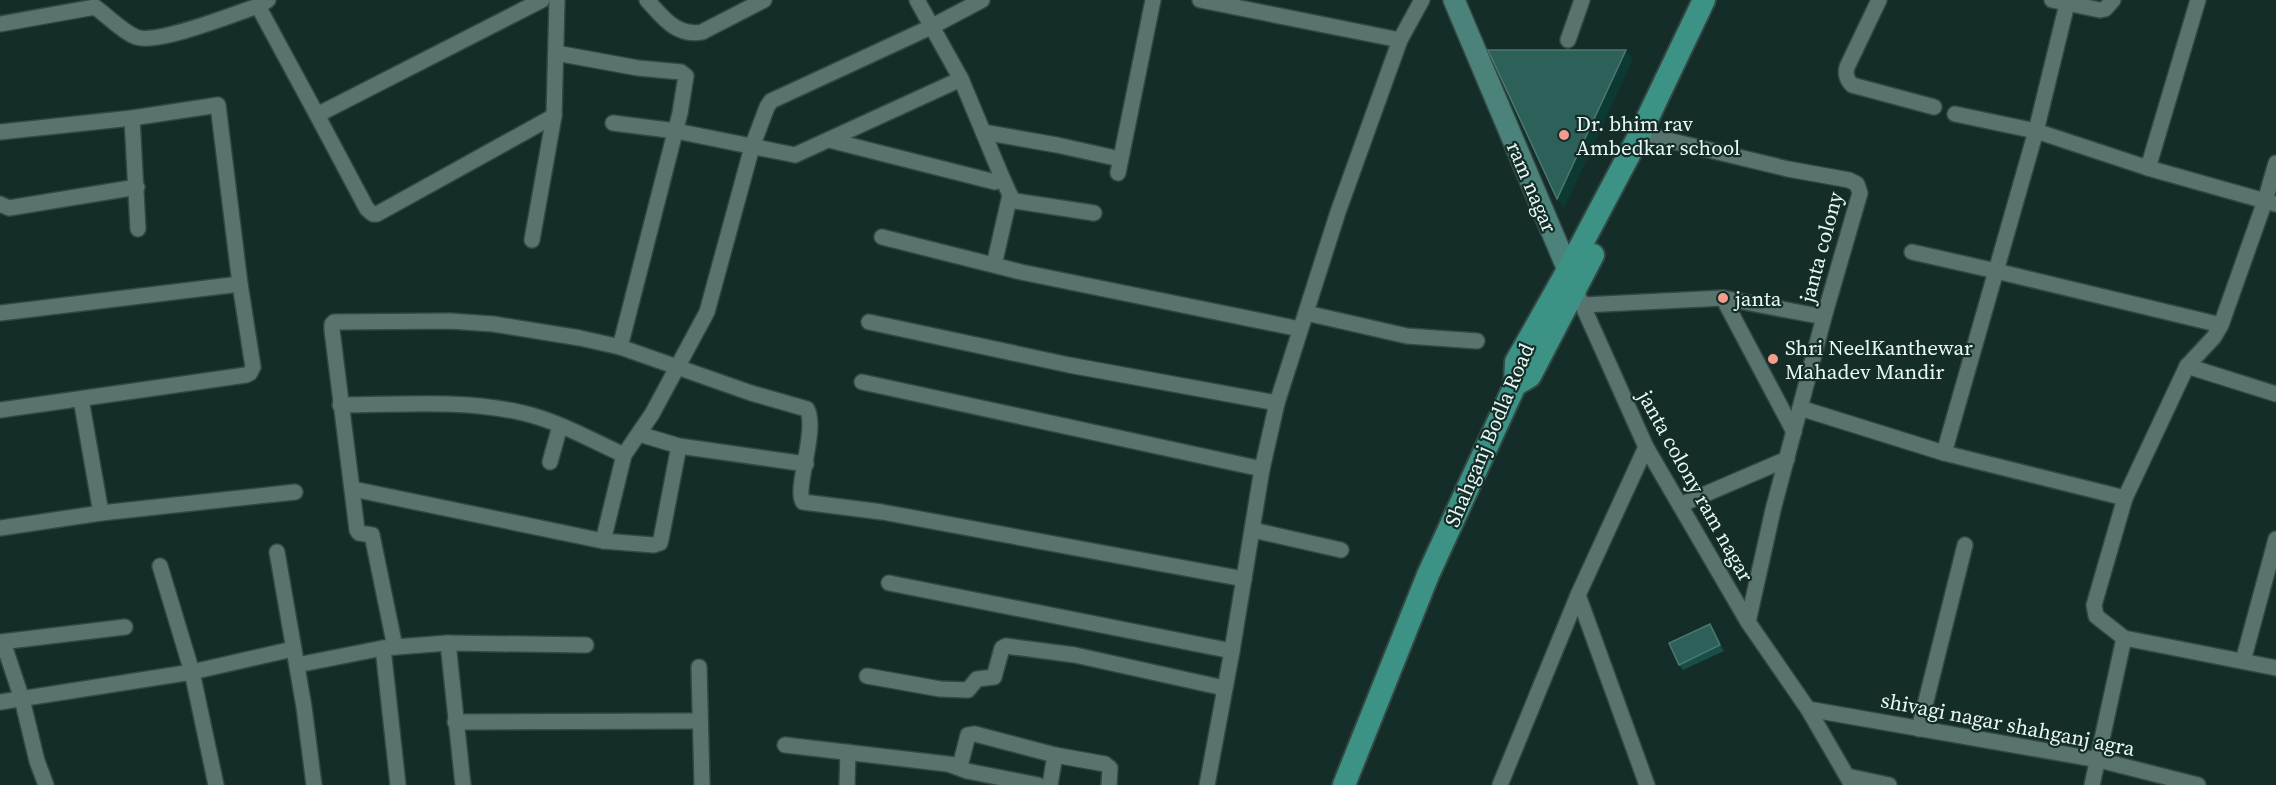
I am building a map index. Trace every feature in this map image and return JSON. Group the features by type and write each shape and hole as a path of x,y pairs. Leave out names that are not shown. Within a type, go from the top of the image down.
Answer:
{"main road":[{"path":"1575,288 1654,106 1704,0"},
{"path":"1575,288 1651,136 1714,0"},
{"name":"Shahganj Bodla Road","path":"1344,785 1428,575 1515,385 1530,376 1575,288"}],"street":[{"path":"317,115 542,0"},
{"path":"532,240 554,116 557,0"},
{"path":"646,0 671,25 683,32 693,34 702,32 764,0"},
{"path":"917,0 960,79 1010,195 1015,201 1094,213"},
{"path":"603,541 624,454 639,434 679,367 707,312 752,147 766,107 771,101 931,27 982,0"},
{"path":"983,132 1057,145 1119,166 1153,0"},
{"path":"1200,0 1400,40"},
{"path":"1207,785 1262,469 1277,403 1338,212 1400,40 1422,0"},
{"name":"ram nagar","path":"1455,0 1575,288"},
{"path":"1568,40 1582,0"},
{"path":"1879,0 1847,67 1849,82 1852,85 1934,107"},
{"path":"1944,453 2036,132 2060,2 2100,10 2105,9 2113,0"},
{"path":"2148,168 2198,0"},
{"path":"0,24 94,3 130,34 139,38 151,39 263,3 317,115 367,209 373,214 377,214 554,116"},
{"path":"556,53 685,74 676,131 620,347"},
{"path":"613,123 676,131 795,155 960,79"},
{"path":"0,132 132,118 218,105 240,284 253,367 250,373 0,410"},
{"path":"1956,114 2036,132 2148,168 2271,203"},
{"path":"132,118 138,229"},
{"name":"janta colony","path":"1651,136 1788,169 1849,180 1857,184 1860,193 1800,408 1748,622"},
{"path":"829,140 995,182 1001,175"},
{"path":"2276,163 2271,203 2221,325 2214,337 2187,366 2125,498 2094,605 2096,616 2124,638 2276,668"},
{"path":"0,204 9,208 137,188"},
{"path":"994,265 1010,195"},
{"path":"882,237 994,265 1300,329"},
{"path":"1912,252 2221,325"},
{"path":"0,313 240,284"},
{"name":"janta colony","path":"1575,288 1723,298 1824,317"},
{"name":"janta colony ram nagar","path":"1575,288 1646,447 1748,622"},
{"path":"1723,298 1794,432"},
{"path":"1306,313 1407,336 1477,341"},
{"path":"398,785 389,648 372,535 358,532 340,405 332,330 334,322 450,321 493,324 620,347 751,393 807,409 810,417 806,464 800,496 802,502 882,512 1244,579"},
{"path":"868,322 1069,365 1277,403"},
{"path":"2187,366 2276,394"},
{"path":"862,382 1262,469"},
{"path":"81,399 102,513"},
{"path":"340,405 444,404 523,413 560,426 624,454"},
{"path":"1800,408 1944,453 2125,498"},
{"path":"550,462 560,426"},
{"path":"639,434 679,446 806,464"},
{"path":"353,489 603,541 654,545 660,543 679,446"},
{"path":"1500,785 1578,595 1646,447"},
{"path":"1680,505 1787,459"},
{"path":"0,528 102,513 295,492"},
{"path":"1253,530 1341,550"},
{"path":"2243,661 2276,539"},
{"path":"1919,729 1965,545"},
{"path":"276,552 297,665 314,785"},
{"path":"160,566 192,672 216,785"},
{"path":"889,583 1232,651"},
{"path":"1578,595 1647,785"},
{"path":"1748,622 1808,709 1850,781 1889,785"},
{"path":"46,785 37,761 22,699 1,642 125,627"},
{"path":"2092,785 2124,638"},
{"path":"448,643 463,785"},
{"path":"297,665 389,648 448,643 586,645"},
{"path":"867,676 940,689 968,690 977,679 994,677 1002,648 1006,646 1075,655 1224,688"},
{"path":"0,702 192,672 293,649"},
{"path":"699,667 702,785"},
{"name":"shivagi nagar shahganj agra","path":"1808,709 2098,760 2198,785"},
{"path":"456,722 700,722"},
{"path":"951,765 961,762 967,737 973,733 1055,755 1109,765 1111,772 1109,785"},
{"path":"785,745 951,765 967,771 1038,785"},
{"path":"847,785 848,752"},
{"path":"1050,785 1055,755"}],"building":[{"name":"Dr. bhim rav Ambedkar school","path":"1488,50 1626,50 1557,199"},
{"path":"1710,624 1720,645 1679,665 1669,643"}],"place":[{"name":"Dr. bhim rav Ambedkar school","path":"1564,135"},
{"name":"janta","path":"1723,298"},
{"name":"Shri NeelKanthewar Mahadev Mandir","path":"1773,359"}]}
